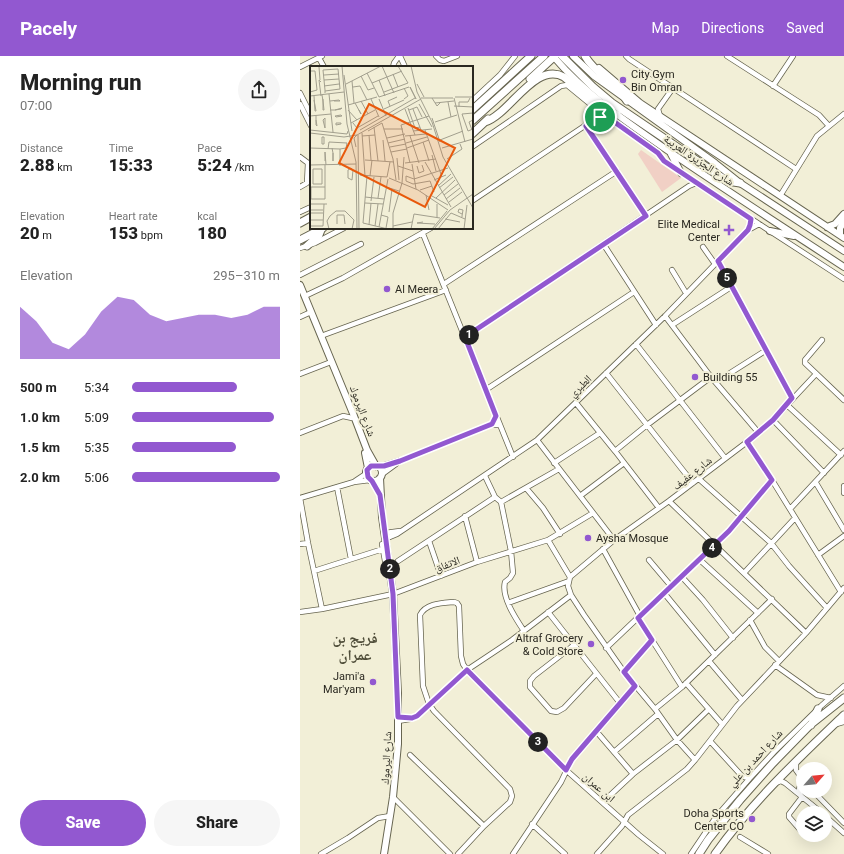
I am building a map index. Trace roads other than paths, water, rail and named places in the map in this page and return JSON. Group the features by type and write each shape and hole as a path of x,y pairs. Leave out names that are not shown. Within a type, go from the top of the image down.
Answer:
{"main road":[{"path":"520,66 525,56"},
{"path":"473,107 531,56"},
{"path":"473,120 544,56"},
{"path":"473,133 554,56"},
{"path":"562,56 593,87 612,103 727,181 740,183"},
{"path":"585,56 591,65 622,94 627,101"},
{"path":"485,122 498,115 537,79 550,74 558,74 564,77 607,112 612,115 617,115"},
{"path":"300,240 321,229"},
{"path":"303,247 320,234 322,229"},
{"name":"شارع احمد بن علي","path":"699,854 708,840 740,800 810,726 844,698"},
{"path":"810,726 820,707"},
{"path":"716,854 731,832 774,783 844,715"},
{"path":"692,854 708,840"}],"street":[{"path":"393,66 399,56 404,66"},
{"path":"436,56 440,60 444,61 457,56"},
{"path":"473,107 515,56"},
{"name":"شارع الجزيرة العربية","path":"554,56 578,83 617,115 698,172 844,267"},
{"name":"شارع الجزيرة العربية","path":"573,56 594,76 715,163 740,183 844,251"},
{"name":"شارع الجزيرة العربية","path":"588,56 635,100 842,236"},
{"path":"626,56 796,168"},
{"path":"727,56 819,115 829,126"},
{"path":"774,86 793,56"},
{"path":"300,67 320,57"},
{"name":"شارع الجزيرة العربية","path":"473,146 561,86 565,85 572,88 595,108 658,153 664,161 688,178 844,279"},
{"path":"660,116 658,109 673,88"},
{"path":"300,93 310,123"},
{"path":"300,104 310,113"},
{"path":"595,108 595,119"},
{"path":"780,196 817,136 844,114"},
{"path":"473,200 595,119 606,116"},
{"path":"586,126 646,216"},
{"path":"662,126 674,126"},
{"path":"670,152 681,173"},
{"path":"300,157 309,162 307,183 300,187"},
{"path":"444,284 617,172"},
{"path":"687,188 688,178"},
{"path":"465,337 696,183"},
{"path":"300,212 310,207"},
{"path":"827,227 835,224 844,214"},
{"name":"الطبري","path":"748,230 751,219"},
{"path":"798,221 819,222"},
{"path":"842,236 840,228 844,222"},
{"name":"الطبري","path":"314,571 351,559 394,536 537,440 656,325 748,230 759,224"},
{"path":"303,247 315,243 342,229"},
{"path":"305,296 343,278 430,229"},
{"path":"770,231 799,238"},
{"path":"423,234 487,389 496,416 513,457"},
{"path":"300,275 361,244"},
{"path":"604,245 656,325"},
{"path":"703,247 732,287 765,351 792,398"},
{"path":"672,270 686,293"},
{"name":"شارع اليرموك","path":"300,285 331,362 353,411 367,450 377,466"},
{"path":"672,325 732,287"},
{"path":"321,336 446,290"},
{"path":"487,389 634,292"},
{"path":"300,317 311,312"},
{"path":"665,316 711,377 758,432"},
{"path":"822,340 805,360 805,363 844,400"},
{"path":"636,344 725,458"},
{"path":"716,382 765,351"},
{"path":"300,374 331,362"},
{"name":"شارع اليرموك","path":"331,362 366,456 368,471"},
{"path":"606,373 693,483"},
{"name":"شارع عفيف","path":"569,579 614,540 669,501 747,442 773,420 816,374"},
{"path":"615,451 711,377"},
{"path":"576,403 659,508"},
{"path":"787,405 842,453 790,510"},
{"path":"300,433 343,416 348,409"},
{"path":"343,416 352,418"},
{"path":"490,425 493,423 496,416"},
{"path":"773,420 824,473"},
{"path":"354,482 368,471 371,466 399,461 490,425 500,425"},
{"path":"554,463 600,433"},
{"path":"537,440 614,540"},
{"path":"597,854 622,826 628,815 687,769 742,700 806,633 842,590 818,555 747,442"},
{"path":"322,609 300,498 354,482 377,480 399,461"},
{"path":"580,496 624,464"},
{"path":"377,466 381,470 381,477"},
{"path":"500,502 559,469"},
{"path":"368,471 367,476 371,480"},
{"path":"485,476 495,497 500,502 511,551 514,573 504,585 508,603 524,631"},
{"name":"شارع اليرموك","path":"381,477 380,495 384,541 393,594 398,719 398,744 393,797 384,854"},
{"path":"699,478 771,543 789,566 827,608"},
{"name":"شارع اليرموك","path":"371,480 380,495"},
{"path":"606,648 715,545 772,480"},
{"path":"816,483 844,530"},
{"path":"844,486 844,493"},
{"path":"337,487 351,559"},
{"path":"526,488 543,508 560,534"},
{"path":"398,561 495,497"},
{"path":"669,501 806,633"},
{"name":"الاتفاق","path":"300,612 322,609 393,594 477,562 548,540 593,513"},
{"path":"465,516 477,562"},
{"path":"744,572 795,518"},
{"path":"818,555 844,536"},
{"path":"548,540 569,579 571,595 606,648 655,709 677,740 695,760"},
{"path":"384,541 385,561"},
{"path":"429,541 441,576"},
{"path":"300,544 308,543"},
{"path":"603,549 652,640 682,687"},
{"path":"649,560 671,586"},
{"path":"700,560 758,613"},
{"path":"682,577 703,600 733,638"},
{"path":"508,603 569,579"},
{"path":"664,593 715,655"},
{"path":"398,719 412,718 419,715 467,670 524,631 571,595"},
{"path":"655,709 682,687 772,599"},
{"name":"ابن عمران","path":"429,704 423,686 420,616 422,611 427,607 454,602 459,606 461,656 463,664 467,670 566,770 639,835 663,854"},
{"path":"548,612 620,703"},
{"path":"750,620 759,639 777,663 817,695 831,698"},
{"path":"624,672 652,640"},
{"path":"574,645 534,676 530,681 530,687 551,711 557,712 564,708 596,674"},
{"path":"709,661 742,700"},
{"path":"686,683 722,724"},
{"path":"513,854 561,782 572,759 635,686"},
{"name":"شارع احمد بن علي","path":"692,854 716,817 750,778 774,752 844,686"},
{"path":"817,695 820,707"},
{"path":"429,704 434,711 510,789 512,796 510,802 484,826 458,854"},
{"path":"602,802 633,774 677,740 709,709"},
{"path":"614,752 658,714"},
{"path":"834,725 844,722"},
{"path":"596,732 633,774"},
{"path":"710,741 741,775 746,778 750,778"},
{"path":"410,756 484,826"},
{"path":"774,783 783,782 796,792"},
{"path":"393,797 450,854"},
{"path":"796,825 789,817 789,814 801,798"},
{"path":"803,798 813,806"},
{"path":"820,798 844,823"},
{"path":"321,854 376,820 390,819"},
{"path":"832,822 844,833"},
{"path":"532,824 564,854"},
{"path":"740,837 768,854"}],"place":[{"name":"City Gym Bin Omran","path":"623,80"},
{"name":"Elite Medical Center","path":"729,230"},
{"name":"Al Meera","path":"387,289"},
{"name":"Building 55","path":"695,377"},
{"name":"Aysha Mosque","path":"588,538"},
{"name":"Altraf Grocery & Cold Store","path":"591,644"},
{"name":"Jami'a Mar'yam","path":"373,682"},
{"name":"Doha Sports Center CO","path":"752,819"}],"district":[{"name":"فريج بن عمران","path":"355,646"}]}
